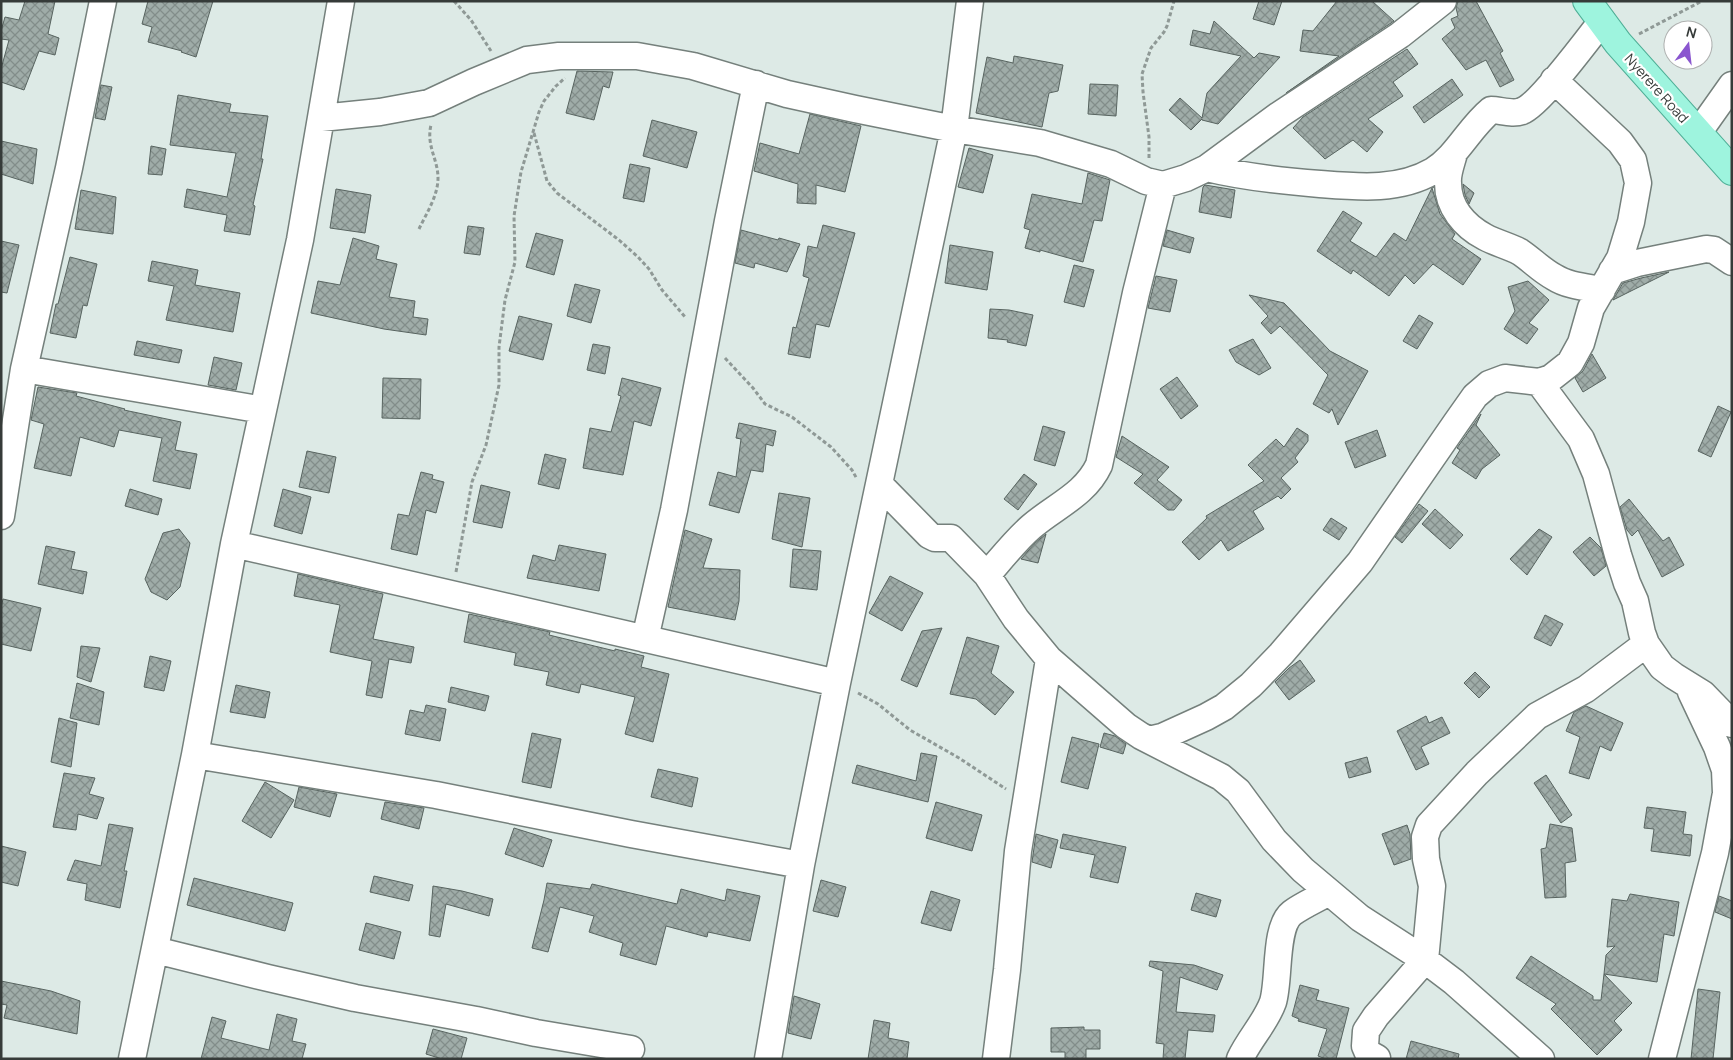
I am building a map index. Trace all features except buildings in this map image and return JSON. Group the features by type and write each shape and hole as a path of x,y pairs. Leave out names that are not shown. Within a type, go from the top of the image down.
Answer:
{"main road":[{"name":"Nyerere Road","path":"1602,22 1732,170"}],"street":[{"path":"1,516 24,369 69,168 103,1"},
{"path":"132,1059 195,755 234,544 300,240 341,1"},
{"path":"768,1059 801,865 837,683 954,129 970,1"},
{"path":"322,118 417,106 438,99 527,60 559,56 637,56 693,66 806,98 954,129 1040,143 1111,164 1154,183 1186,178 1207,168 1279,115 1400,35 1443,1"},
{"path":"1207,168 1285,182 1352,187 1405,182 1433,170 1454,153 1476,124 1491,110 1516,112 1523,111 1531,106 1602,22"},
{"path":"1149,740 1162,737 1224,707 1252,685 1275,661 1360,562 1476,396 1489,384 1504,378 1539,382 1551,378 1570,363 1581,343 1591,308 1620,258 1631,222 1638,183 1633,160 1620,142 1554,80"},
{"path":"645,639 676,501 756,84"},
{"path":"1698,133 1732,85"},
{"path":"1454,153 1448,188 1456,212 1468,226 1486,238 1501,243 1530,258 1554,277 1567,284 1607,281 1637,263 1706,249 1719,252 1732,262"},
{"path":"987,575 1031,527 1078,493 1094,476 1099,466 1136,293 1154,183"},
{"path":"24,369 263,410"},
{"path":"1539,382 1581,439 1596,474 1621,564 1635,601 1646,644 1662,667 1703,694 1732,724"},
{"path":"876,494 929,535 935,538 951,538 987,575 1016,619 1049,659 1126,726 1149,740 1222,777 1238,791 1274,840 1303,870 1360,918 1425,960 1454,982 1541,1059"},
{"path":"234,544 837,683"},
{"path":"1377,1058 1368,1053 1364,1046 1366,1031 1376,1016 1425,960 1432,886 1426,859 1425,837 1429,825 1477,773 1537,716 1586,688 1646,644"},
{"path":"996,1059 1007,970 1014,884 1049,659"},
{"path":"1662,1059 1715,853 1726,793 1725,770 1717,747 1686,683"},
{"path":"195,755 436,795 631,834 801,865"},
{"path":"1240,1059 1272,1003 1277,980 1280,936 1284,924 1291,914 1329,892"},
{"path":"155,950 355,998 631,1050"}],"path":[{"path":"454,1 470,20 503,70"},
{"path":"1154,183 1149,160 1149,137 1142,92 1142,74 1151,48 1164,32 1174,1"},
{"path":"1602,22 1671,18 1702,1"},
{"path":"452,595 472,482 486,445 499,385 500,347 505,300 515,262 514,216 521,172 544,101 556,86 594,55"},
{"path":"419,229 429,209 437,184 438,177 432,152 430,132 438,99"},
{"path":"534,132 543,169 552,187 638,257 649,269 662,290 706,342 733,365 765,404 792,417 831,447 876,494"},
{"path":"837,683 878,704 910,730 1000,784 1026,804"}]}
